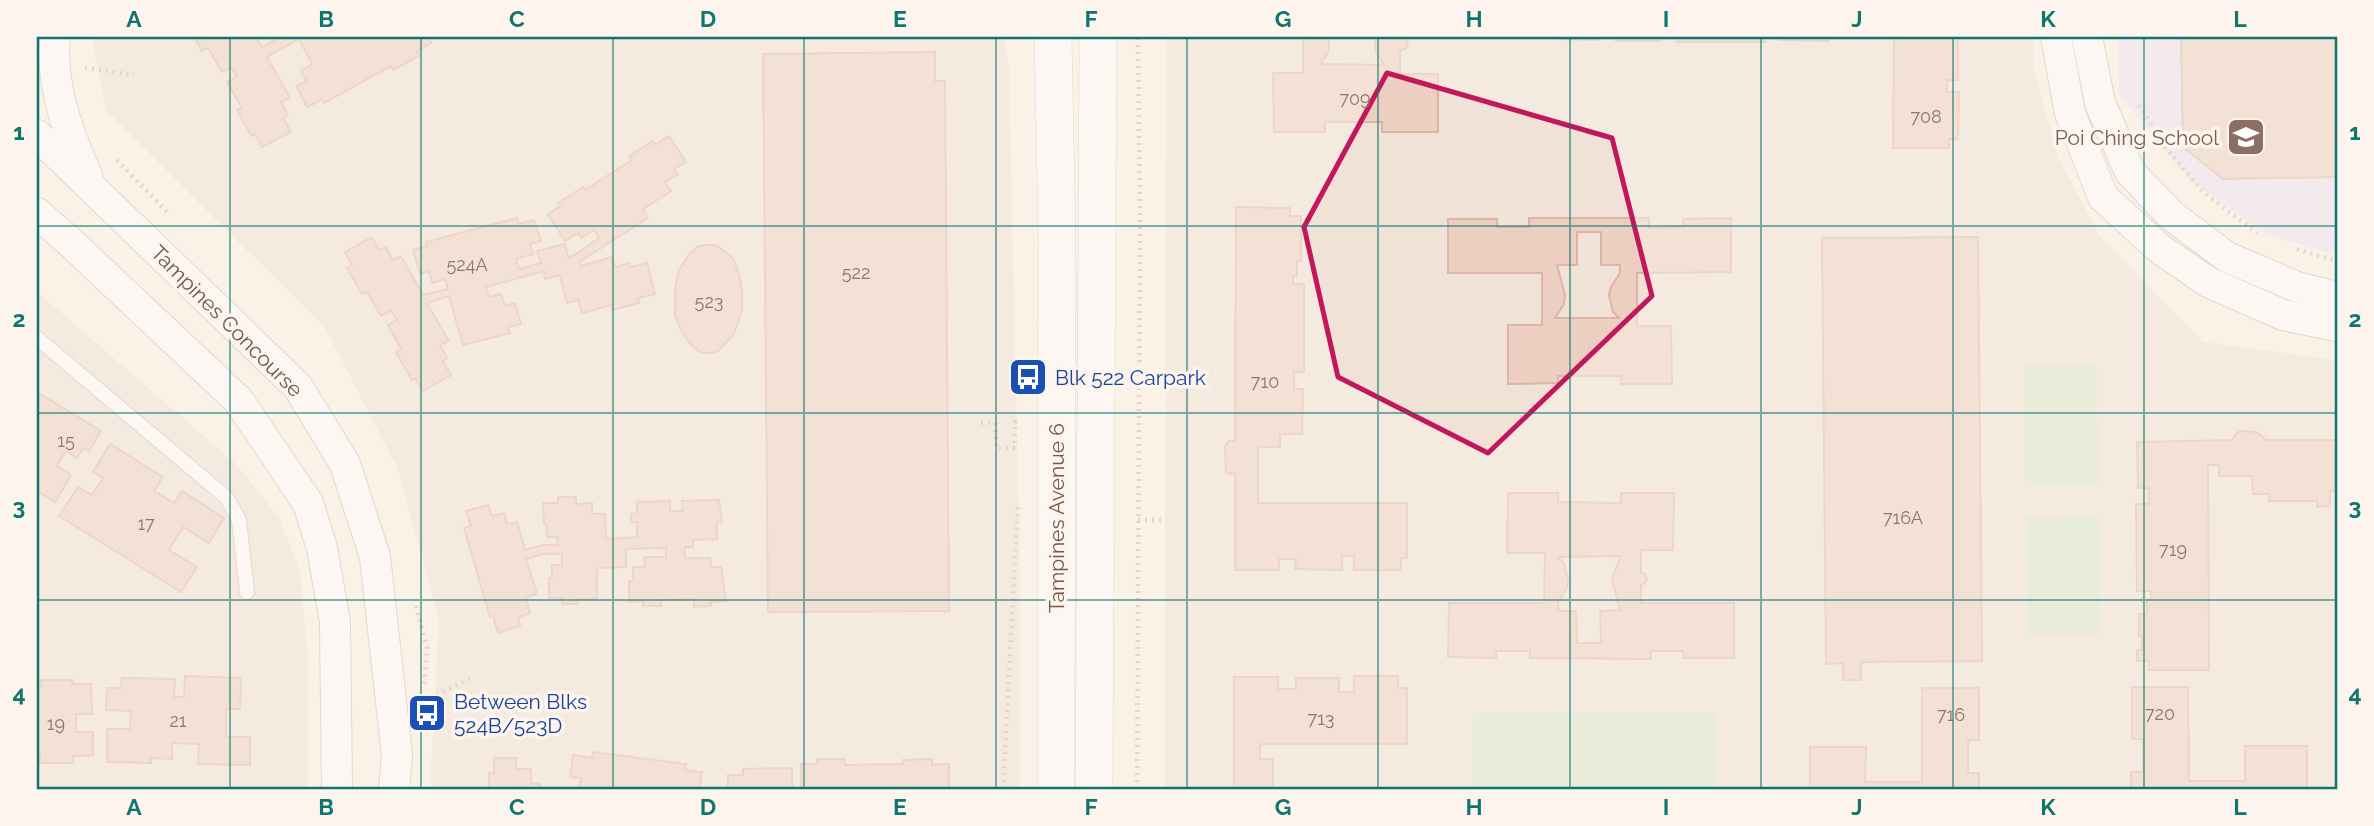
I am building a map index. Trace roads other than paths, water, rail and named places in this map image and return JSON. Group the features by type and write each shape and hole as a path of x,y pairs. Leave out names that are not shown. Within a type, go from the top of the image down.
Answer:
{"street":[{"name":"Tampines Concourse","path":"55,37 58,96 73,143 97,194"},
{"name":"Tampines Avenue 6","path":"1052,37 1057,237 1056,789"},
{"name":"Tampines Avenue 6","path":"1094,789 1098,37"},
{"path":"2056,37 2070,113 2160,249 2208,282 2283,315 2337,326"},
{"path":"2087,37 2116,184 2171,215 2227,257 2297,287 2337,297"},
{"name":"Tampines Concourse","path":"37,135 298,387 345,464 375,557 397,755 394,789"},
{"path":"37,213 238,400 308,503 322,548 335,622 337,789"},
{"path":"37,222 70,242"}],"lane":[{"path":"37,338 227,498 239,520 247,592"}],"place":[{"name":"Poi Ching School","path":"2246,137"},
{"name":"Blk 522 Carpark","path":"1028,377"},
{"name":"Between Blks 524B/523D","path":"427,713"}]}
